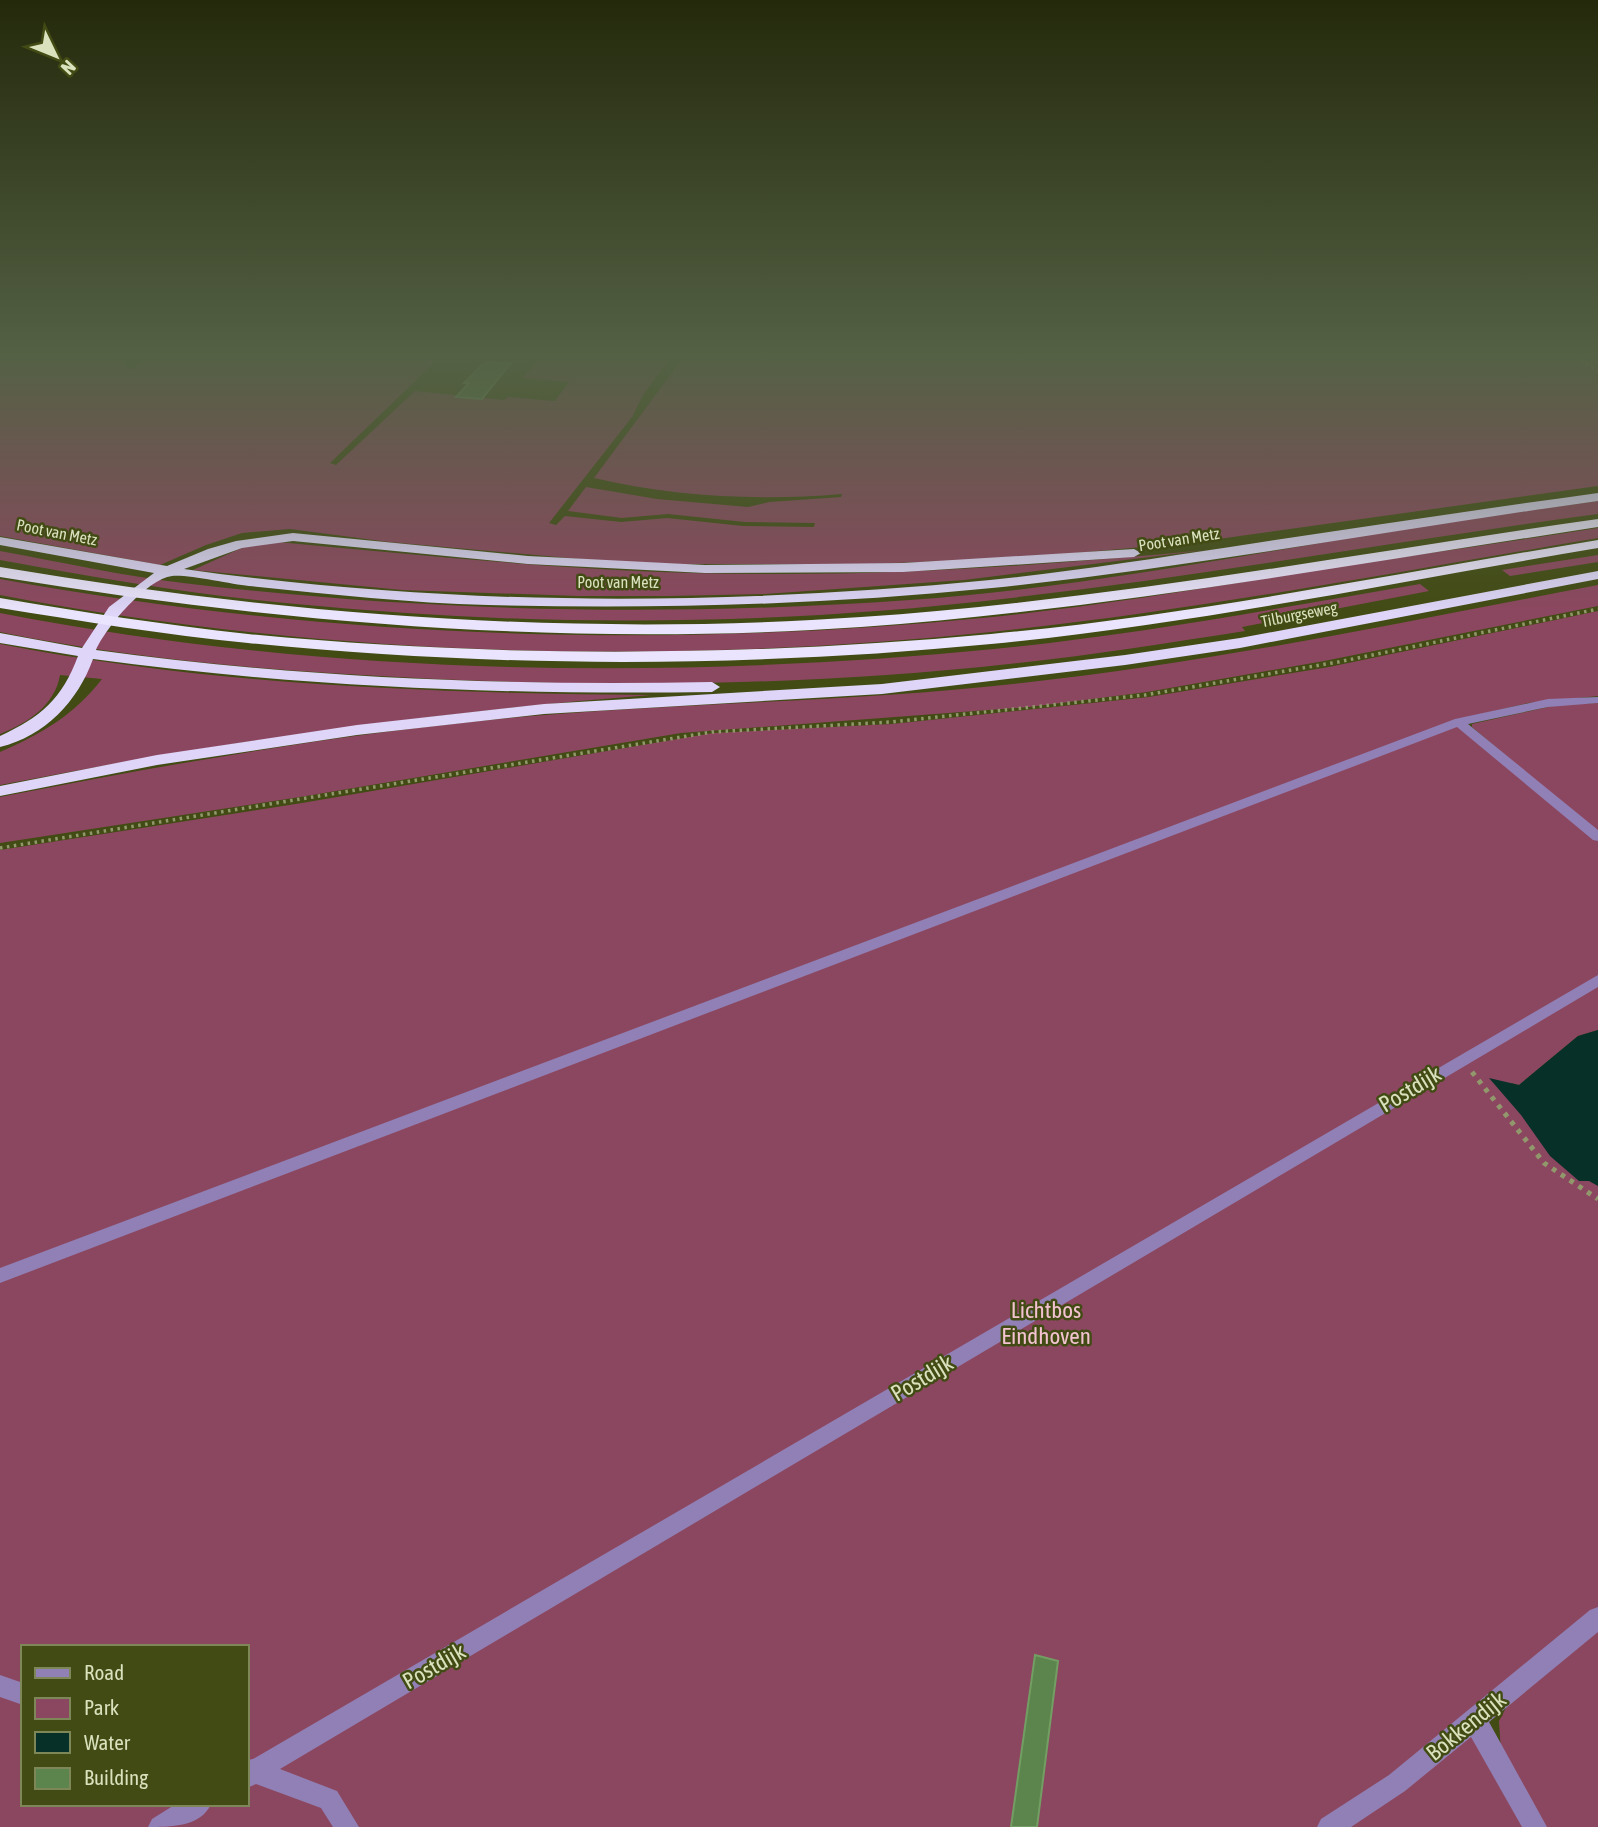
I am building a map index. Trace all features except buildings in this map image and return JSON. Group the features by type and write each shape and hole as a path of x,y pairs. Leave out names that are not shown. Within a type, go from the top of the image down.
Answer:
{"highway":[{"path":"0,742 20,734 51,714 72,689 99,629 116,610 155,580 185,563 242,542 293,537 501,559 676,569 956,566 1160,551 1237,550 1598,497"},
{"path":"0,572 123,594 286,614 443,625 567,629 711,628 860,621 1082,601 1598,523"},
{"name":"Poot van Metz","path":"0,541 183,574 317,589 584,601 755,600 959,587 1237,550"},
{"name":"Tilburgseweg","path":"0,603 144,626 264,640 406,651 556,656 821,651 992,638 1100,626 1598,544"},
{"name":"Tilburgseweg","path":"1004,674 1101,664 1240,643 1598,575"},
{"path":"0,638 117,659 236,672 460,686 669,688 1004,674"},
{"path":"0,791 157,760 370,728 544,709 870,690 1004,674"}],"street":[{"path":"0,1276 1459,722 1548,703 1598,700"},
{"path":"1459,722 1598,836"},
{"name":"Postdijk","path":"250,1772 1598,980"},
{"name":"Bokkendijk","path":"1329,1827 1396,1783 1598,1618"},
{"path":"0,1686 21,1693"},
{"path":"1474,1719 1535,1827"},
{"path":"250,1772 329,1800 347,1827"},
{"path":"160,1827 196,1806"}],"path":[{"path":"0,848 712,732 891,722 1158,693 1338,662 1598,609"},
{"path":"1458,1060 1470,1070 1544,1163 1598,1199"}],"green space":[{"path":"0,443 350,443 330,463 336,465 359,443 611,443 549,523 556,525 565,516 621,522 667,518 743,526 814,527 815,523 745,522 668,514 622,518 568,511 586,487 657,499 748,507 769,502 841,497 842,494 718,496 655,490 594,478 620,443 1598,443 1598,486 1197,542 1020,558 871,564 676,564 591,560 389,542 290,529 242,533 160,565 0,536"},
{"path":"1598,501 1598,514 1148,580 968,603 732,619 514,619 368,610 184,591 0,560 0,551 183,583 364,600 546,609 728,609 973,595 1162,570 1437,523"},
{"path":"1598,528 1598,538 1143,613 991,632 867,643 743,649 619,652 494,650 370,643 246,632 122,616 0,595 0,579 121,599 366,626 489,633 736,634 859,628 1064,609"},
{"path":"278,542 581,568 763,574 985,568 1206,550 964,580 765,594 669,596 402,590 193,570 246,546"},
{"path":"1598,555 1598,562 1510,576 1502,570"},
{"path":"1420,584 1429,591 1242,627 1245,631 1157,645 1039,661 781,681 551,683 349,674 149,656 0,632 0,613 122,634 246,650 370,661 496,667 746,666 871,659 1048,643 1207,620"},
{"path":"1598,585 1598,606 1324,661 1147,692 1029,707 681,733 300,797 0,843 0,797 271,748 408,729 545,715 844,698 1022,683 1167,664 1311,640"},
{"name":"Lichtbos Eindhoven","path":"1598,611 1598,696 1528,703 1460,719 1598,835 1598,1030 1578,1036 1519,1085 1511,1083 1598,1154 1598,1625 1482,1720 1501,1752 1499,1721 1509,1702 1598,1629 1598,1827 0,1827 0,850 302,803 713,733 892,724 1149,697 1329,667"},
{"path":"0,644 81,658 243,678 406,689 651,695 487,710 324,731 0,785 0,752 56,722 80,703 102,679 60,675 52,695 39,712 0,734"},
{"path":"1598,703 1598,833 1472,727 1472,724 1557,705"}],"water":[{"path":"1598,1030 1598,1186 1589,1181 1579,1181 1550,1156 1521,1115 1489,1078 1519,1085 1578,1036"}]}
